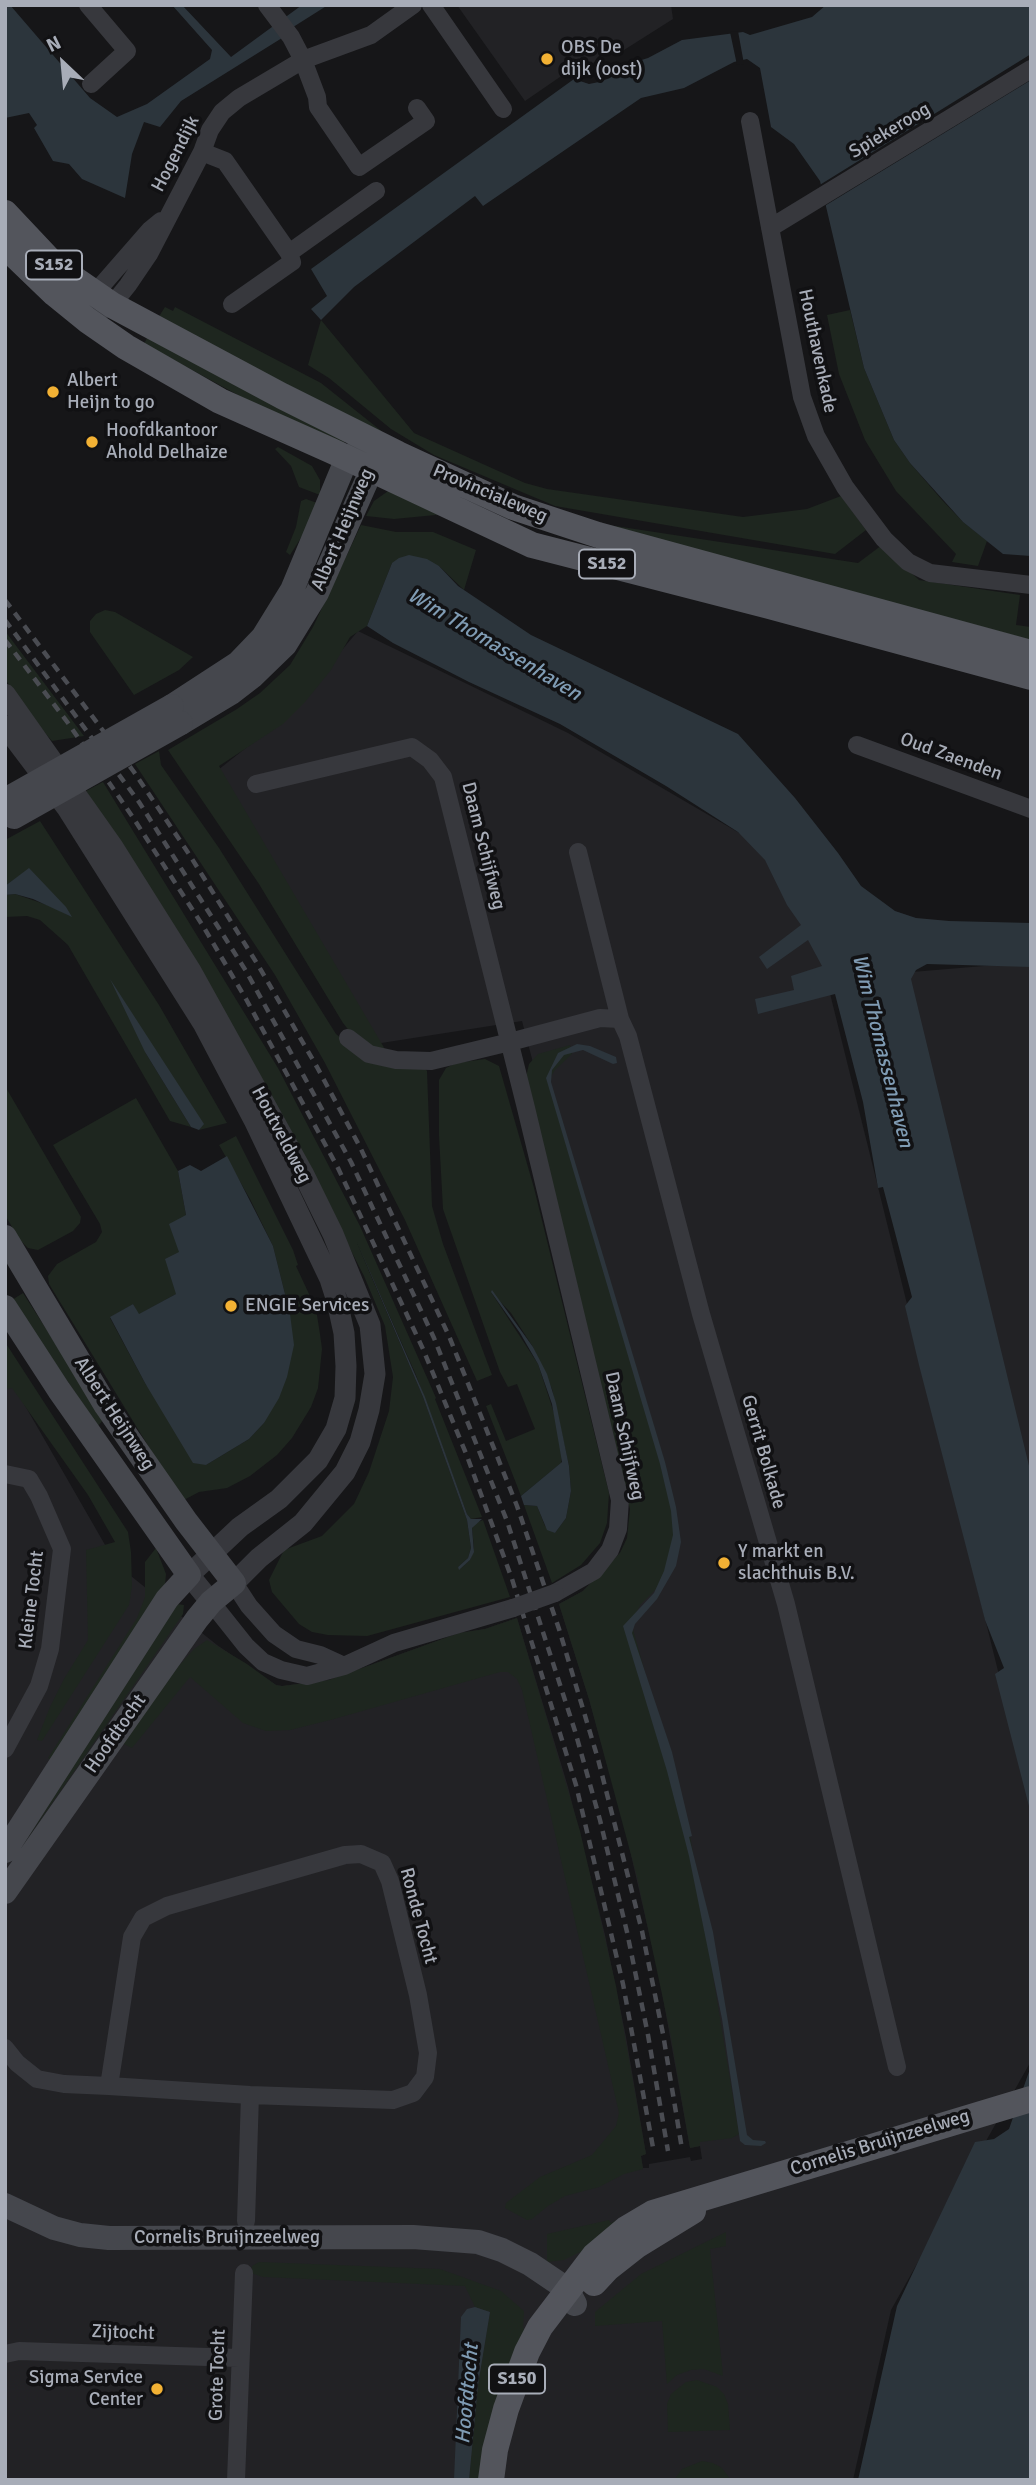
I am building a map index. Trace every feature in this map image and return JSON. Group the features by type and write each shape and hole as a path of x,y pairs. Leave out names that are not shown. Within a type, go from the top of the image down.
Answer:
{"main road":[{"name":"Provincialeweg","path":"5,213 54,265 104,300 282,397 513,507 543,519 1031,653"},
{"name":"Provincialeweg","path":"5,246 55,293 138,355 220,401 531,545 1031,677"},
{"name":"Albert Heijnweg","path":"176,715 238,663 274,622 292,590 347,458 372,442"},
{"name":"Albert Heijnweg","path":"8,813 176,715 239,688 285,645 317,593 371,471 372,442"},
{"name":"Albert Heijnweg","path":"5,1237 106,1406 186,1521 234,1583"},
{"name":"Albert Heijnweg","path":"5,1307 58,1390 189,1575"},
{"name":"Hoofdtocht","path":"5,1851 167,1599 189,1575"},
{"name":"Hoofdtocht","path":"5,1892 211,1602 234,1583"},
{"name":"Cornelis Bruijnzeelweg","path":"5,2205 54,2228 80,2235 109,2238 413,2237 478,2242 530,2264 566,2298 594,2256 626,2229 653,2213 1031,2099"},
{"name":"S150","path":"491,2480 495,2450 523,2362 544,2319 566,2298"},
{"name":"S150","path":"505,2480 514,2434 528,2391 566,2298"}],"street":[{"path":"88,5 128,51 92,85"},
{"path":"431,5 503,109"},
{"name":"Hogendijk","path":"88,320 149,254 167,216 180,198 202,152 209,130 222,112 239,98 303,60 371,35 401,9"},
{"path":"273,12 303,60 318,107 359,167 426,121 417,108"},
{"name":"Spiekeroog","path":"770,228 1031,69"},
{"name":"Houthavenkade","path":"750,121 802,397 816,436 856,504 884,539 908,562 930,573 1031,585"},
{"path":"202,152 225,161 289,253 292,262 232,304"},
{"path":"289,253 376,191"},
{"name":"Houtveldweg","path":"5,694 113,847 191,971 303,1173 333,1234 370,1325 374,1374 369,1410 360,1442 345,1472 303,1523 259,1558 234,1583"},
{"name":"Houtveldweg","path":"5,726 74,819 204,1025 254,1120 330,1279 337,1301 344,1333 346,1366 345,1398 336,1429 318,1460 279,1499 240,1527 212,1553"},
{"name":"Oud Zaenden","path":"857,745 1031,809"},
{"name":"Daam Schijfweg","path":"211,1602 246,1646 263,1662 281,1670 307,1676 344,1666 394,1643 555,1593 594,1571 610,1550 618,1529 620,1500 443,777 430,760 412,747 256,784"},
{"name":"Gerrit Bolkade","path":"578,852 620,1019 628,1036 701,1314 786,1604 897,2067"},
{"path":"348,1038 369,1054 396,1060 431,1061 600,1017 620,1019"},
{"name":"Kleine Tocht","path":"5,1474 29,1479 40,1496 62,1549 50,1649 39,1686 5,1749"},
{"name":"Hoofdtocht","path":"189,1575 212,1553"},
{"name":"Albert Heijnweg","path":"189,1575 211,1602"},
{"path":"234,1583 249,1606 274,1634 296,1650 320,1655 344,1666"},
{"name":"Ronde Tocht","path":"5,2048 17,2063 37,2079 64,2084 393,2100 413,2093 425,2077 428,2053 418,1995 390,1881 382,1863 361,1854 345,1855 167,1906 143,1918 132,1937 109,2086"},
{"path":"246,2221 250,2095"},
{"name":"Grote Tocht","path":"236,2480 244,2273"},
{"name":"Zijtocht","path":"5,2354 19,2351 239,2357"}],"shaded area":[{"name":"OBS De dijk (oost)","path":"457,5 671,5 673,19 624,50 620,45 578,73 573,68 525,101"},
{"path":"165,307 173,311 175,307 321,383 389,437 158,318"},
{"path":"850,310 864,368 894,440 942,500 963,522 987,541 978,566 952,562 956,554 896,491 865,440 839,374 827,315"},
{"path":"321,320 414,433 525,483 547,489 743,517 807,509 841,496 866,530 835,554 555,506 434,455 391,429 329,378 308,365"},
{"path":"148,336 345,440 343,448 159,352 142,348"},
{"path":"278,447 312,466 320,480 320,495 299,487 291,466 275,449"},
{"path":"391,489 446,514 394,519 366,516 374,501"},
{"path":"306,499 317,503 306,530 290,555 286,552 296,527 301,501"},
{"path":"589,522 858,563 882,545 919,580 1020,595 1016,625 1031,627 1031,640"},
{"path":"361,525 396,532 433,532 476,550 464,590 439,566 392,563 367,626 350,637 331,670 305,702 283,724 219,766 386,1051 355,1038 343,1023 259,884 168,750 260,693 290,665 313,627"},
{"path":"105,610 115,612 193,657 179,670 134,695 90,632 90,621"},
{"path":"5,631 84,736 52,741 29,714 5,679"},
{"path":"358,631 568,733 753,841 816,937 1031,1804 1031,2061 891,2310 853,2480 5,2480 5,1377 8,1376 116,1564 217,1645 276,1685 329,1680 459,1633 485,1629 517,1618 568,1787 605,1935 646,2154 641,2156 643,2168 649,2168 649,2164 690,2157 691,2161 702,2159 700,2146 690,2148 660,1981 626,1833 589,1699 559,1604 583,1591 620,1553 638,1523 643,1478 522,1021 375,1044 218,770 285,717"},
{"path":"159,751 161,765 219,848 336,1034 348,1044 424,1067 427,1071 432,1206 443,1244 492,1375 477,1381 405,1220 325,1063 275,975 135,764"},
{"path":"103,782 278,1068 360,1226 436,1398 482,1517 471,1519 467,1514 416,1375 357,1243 423,1397 467,1520 471,1548 468,1558 458,1567 460,1569 470,1560 474,1548 472,1528 483,1520 510,1597 367,1636 312,1632 299,1624 272,1592 269,1580 284,1550 322,1536 354,1504 369,1472 389,1411 393,1377 385,1326 364,1276 290,1131 86,791"},
{"path":"40,821 159,1005 227,1123 199,1130 203,1124 180,1088 145,1052 191,1127 170,1121 68,945 40,920 27,916 5,917 5,895 15,894 70,916 29,869 5,886 5,840"},
{"path":"1031,962 1031,1488 900,973"},
{"path":"570,1045 572,1054 555,1070 550,1078 550,1086 660,1449 676,1522 669,1576 641,1604 632,1626 689,1829 739,2134 732,2138 700,2142 700,2146 690,2148 670,2032 637,1877 589,1699 559,1604 583,1591 620,1553 627,1538 630,1509 526,1077 529,1064 538,1054"},
{"path":"485,1059 499,1066 534,1188 609,1493 607,1523 600,1543 581,1565 552,1583 524,1505 537,1506 545,1526 555,1533 566,1518 571,1491 569,1466 552,1389 533,1347 511,1313 491,1292 538,1364 555,1416 562,1458 561,1463 521,1496 486,1406 491,1404 506,1441 535,1429 517,1384 508,1387 500,1372 443,1209 439,1080 446,1068 456,1063"},
{"path":"5,1086 81,1217 80,1223 73,1231 38,1250 28,1248 19,1239 5,1215"},
{"path":"136,1098 178,1171 186,1215 179,1252 176,1294 138,1315 133,1304 110,1318 145,1383 206,1465 249,1439 264,1423 290,1314 273,1246 219,1145 236,1136 293,1250 298,1265 296,1266 316,1309 322,1349 318,1388 311,1407 292,1438 277,1455 250,1476 227,1488 199,1492 182,1501 49,1284 48,1276 57,1264 96,1242 102,1232 100,1224 53,1145"},
{"path":"23,1293 104,1419 98,1426 12,1300"},
{"path":"5,1342 128,1532 131,1552 132,1586 129,1605 42,1741 37,1740 50,1707 88,1640 86,1550 115,1542 88,1495 12,1388 5,1389"},
{"path":"156,1548 166,1574 165,1585 51,1760 48,1758 137,1618 145,1597 145,1562"},
{"path":"177,1604 184,1605 183,1614 23,1845"},
{"path":"517,1618 580,1831 616,1986 646,2154 641,2156 643,2169 624,2174 599,2187 565,2196 527,2220 505,2208 506,2203 540,2177 592,2155 616,2126 619,2113 522,1690 517,1679 508,1672 500,1672 334,1719 290,1730 266,1731 243,1723 190,1677 132,1748 122,1743 159,1688 194,1649 207,1640 276,1685 282,1686 329,1680 459,1633 485,1629"},
{"path":"630,2213 582,2254 580,2252 564,2260 547,2262 547,2234 609,2220 611,2223"},
{"path":"726,2232 726,2246 710,2249 723,2376 704,2369 691,2370 677,2375 667,2384 662,2321 595,2326 595,2312 641,2274"},
{"path":"259,2262 440,2269 501,2291 524,2311 523,2328 530,2332 482,2480 469,2480 478,2385 490,2312 475,2307 465,2286 263,2277 251,2273 252,2266"},
{"path":"697,2380 717,2387 724,2394 728,2404 730,2430 668,2432 667,2404 671,2394 686,2382"},
{"path":"702,2461 722,2468 731,2480 674,2480 682,2469"}],"water":[{"path":"5,5 10,5 90,98 117,117 147,104 210,59 212,50 172,5 182,5 231,57 302,5 328,5 290,29 282,38 181,101 160,127 144,122 132,154 125,198 82,179 69,164 53,161 34,128 37,125 29,113 5,118"},
{"path":"826,5 1031,5 1031,556 1003,554 963,522 910,463 894,440 864,368 820,181 794,144 771,127 760,68 747,59 734,62 684,88 641,98 483,206 475,196 354,287 321,320 311,309 327,296 311,269 574,79 589,84 599,82 610,78 619,67 648,58 682,40 743,32 750,35 812,17"},
{"name":"Wim Thomassenhaven","path":"409,555 427,559 439,566 458,586 531,635 738,734 795,798 861,886 895,911 916,918 949,921 1031,923 1031,967 927,964 916,970 911,979 1031,1474 1031,1814 995,1674 1004,1668 985,1620 919,1365 905,1306 912,1297 883,1187 878,1188 863,1102 835,994 758,1014 755,999 794,990 791,976 822,966 808,940 767,969 759,957 801,925 787,905 765,860 738,832 560,724 469,682 393,643 367,626 392,563"},
{"path":"29,868 72,917 33,899 15,894 5,895 5,886"},
{"path":"110,979 204,1124 199,1130 191,1127 145,1052"},
{"path":"577,1044 590,1046 616,1057 617,1063 613,1064 583,1050 564,1055 552,1070 551,1082 665,1462 681,1542 676,1566 657,1599 635,1624 632,1633 672,1752 692,1836 689,1837 713,1932 747,2135 753,2140 765,2141 761,2146 745,2145 740,2141 722,2019 689,1856 667,1771 623,1626 654,1593 664,1571 673,1535 671,1511 660,1464 546,1078 558,1053"},
{"path":"227,1156 273,1246 290,1314 294,1345 279,1398 264,1423 249,1439 206,1465 193,1463 145,1383 110,1317 133,1304 139,1314 176,1294 165,1259 179,1252 169,1224 186,1215 178,1171 190,1165 201,1171"},
{"path":"357,1242 425,1397 467,1514 471,1519 482,1519 472,1528 474,1552 459,1570 458,1567 468,1558 471,1548 467,1520 423,1397"},
{"path":"492,1290 533,1347 547,1374 556,1403 569,1466 571,1491 566,1518 555,1533 547,1530 537,1506 524,1505 521,1496 562,1462 552,1404 538,1364"},
{"path":"1031,2066 1031,2480 858,2480 897,2306 975,2142 994,2139 1009,2129"},
{"path":"475,2307 490,2312 478,2385 469,2480 454,2480 461,2317 467,2309"}],"pier":[{"path":"738,31 744,64 737,65 730,32"},
{"path":"1031,54 1031,80 823,207 818,186"}],"railway":[{"path":"5,600 134,772 258,965 360,1147 449,1336 517,1506 559,1629 598,1759 642,1931 682,2149"},
{"path":"5,620 139,802 246,971 351,1162 434,1338 507,1521 575,1731 627,1932 668,2151"},
{"path":"5,640 68,723 203,926 338,1168 423,1349 467,1456 512,1579 576,1785 623,1984 654,2153"}],"place":[{"name":"OBS De dijk (oost)","path":"547,59"},
{"name":"Albert Heijn to go","path":"53,392"},
{"name":"Hoofdkantoor Ahold Delhaize","path":"92,442"},
{"name":"ENGIE Services","path":"231,1306"},
{"name":"Y markt en slachthuis B.V.","path":"724,1563"},
{"name":"Sigma Service Center","path":"157,2389"}]}
